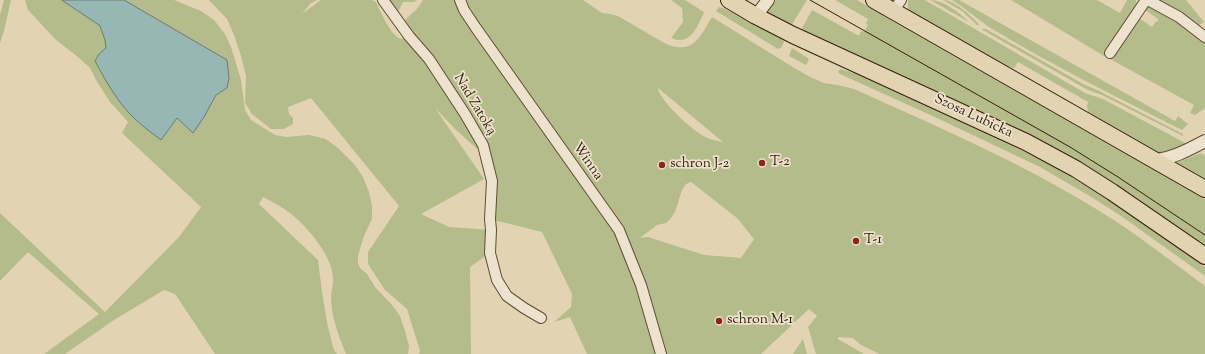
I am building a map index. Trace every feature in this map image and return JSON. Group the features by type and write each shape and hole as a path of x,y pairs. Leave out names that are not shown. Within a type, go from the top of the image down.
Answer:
{"main road":[{"name":"Szosa Lubicka","path":"729,0 756,16 793,34 1026,142 1076,169 1205,256"},
{"path":"874,0 897,6 1205,189"}],"street":[{"name":"Nad Zatoką","path":"383,0 409,36 429,59 465,114 483,145 492,181 490,253 497,280 507,296 541,318"},
{"name":"Winna","path":"460,0 464,10 476,28 619,230 641,285 661,354"},
{"path":"756,16 768,0"},
{"path":"1110,53 1147,0 1179,17 1205,37"},
{"path":"1154,160 1169,157 1205,141"}],"green space":[{"path":"4,0 11,0 0,43 0,15"},
{"path":"25,0 174,0 201,11 214,20 225,34 231,47 241,80 245,110 251,120 275,135 286,137 309,135 326,139 338,148 355,165 363,177 369,192 372,206 372,219 364,236 358,256 358,263 360,268 367,274 375,287 400,316 409,346 408,354 346,354 332,312 331,298 333,277 332,269 328,260 318,242 297,219 281,207 263,197 259,204 318,260 328,327 334,350 337,354 215,354 175,294 164,290 114,320 65,354 44,354 99,314 28,252 0,281 0,213 105,312 179,237 201,207 122,133 128,122 110,102 90,68 56,40 28,10"},
{"path":"209,0 317,0 311,3 302,14 321,0 372,0 376,2 393,33 401,39 404,37 406,19 416,10 423,0 583,0 602,13 618,16 666,44 675,47 683,47 689,46 695,42 704,31 712,17 812,78 824,83 854,89 980,146 1041,177 1128,229 1205,286 1205,354 880,354 861,345 853,338 838,337 838,339 864,354 816,354 808,327 817,316 809,309 761,354 587,354 570,317 554,322 571,307 572,294 542,232 490,219 486,157 456,130 435,108 484,179 421,214 449,227 491,230 490,253 470,267 471,354 419,354 420,351 407,309 385,290 368,264 368,252 399,206 311,98 288,107 289,114 293,118 293,124 284,129 271,129 252,114 245,103 246,76 241,56 227,19","holes":["658,88 723,142 707,138 697,132 669,107","691,182 737,218 754,239 741,258 704,255 648,237 640,238 657,225 666,223 671,218 675,212 682,190 686,184"]},
{"path":"387,0 417,0 414,2 403,2 397,14"},
{"path":"671,0 685,0 704,12 695,30 685,39 679,40 671,38 683,22 682,8"},
{"path":"776,0 807,0 791,26 765,13"},
{"path":"835,0 857,0 1205,199 1205,247 1133,195 1048,144 801,30 812,10 859,36 861,31 864,32 868,25 866,23 868,19"},
{"path":"908,0 925,0 1085,93 1103,99 1189,145 1160,154 1156,153 1097,119 1088,111 1088,102 1018,62 1014,68 1001,64 910,12 908,8"},
{"path":"930,0 946,5 969,22"},
{"path":"943,0 958,6 980,25 977,25 962,11"},
{"path":"952,0 959,0 1175,121 1178,116 1188,124 1182,130 1084,80 989,27"},
{"path":"1011,0 1097,0 1120,13 1127,0 1136,0 1137,7 1104,56"},
{"path":"1153,0 1186,0 1204,22 1198,26"},
{"path":"1149,6 1155,6 1205,41 1205,108 1195,115 1190,113 1194,105 1110,59 1139,18 1152,27 1156,21 1158,22 1158,19 1144,9"},
{"path":"719,7 783,39 784,42 781,48 778,49 716,11"},
{"path":"981,29 986,29 1085,85 1183,134 1183,136 1102,95 1088,90"},
{"path":"792,48 809,59 806,65 789,56"},
{"path":"840,69 864,76 972,126 1051,165 1120,206 1205,267 1205,276 1121,216 1040,167 840,74 838,72"},
{"path":"1201,153 1205,156 1205,179 1176,163"},
{"path":"803,339 807,354 793,354"}],"water":[{"path":"62,0 124,0 227,60 229,78 227,88 216,95 193,133 177,118 161,140 140,124 128,112 112,91 95,61 99,54 106,48 100,26"}],"tram line":[{"path":"810,0 1070,147 1205,235"}],"place":[{"name":"T-2","path":"762,163"},
{"name":"schron J-2","path":"662,165"},
{"name":"T-1","path":"856,241"},
{"name":"schron M-1","path":"719,321"}]}
